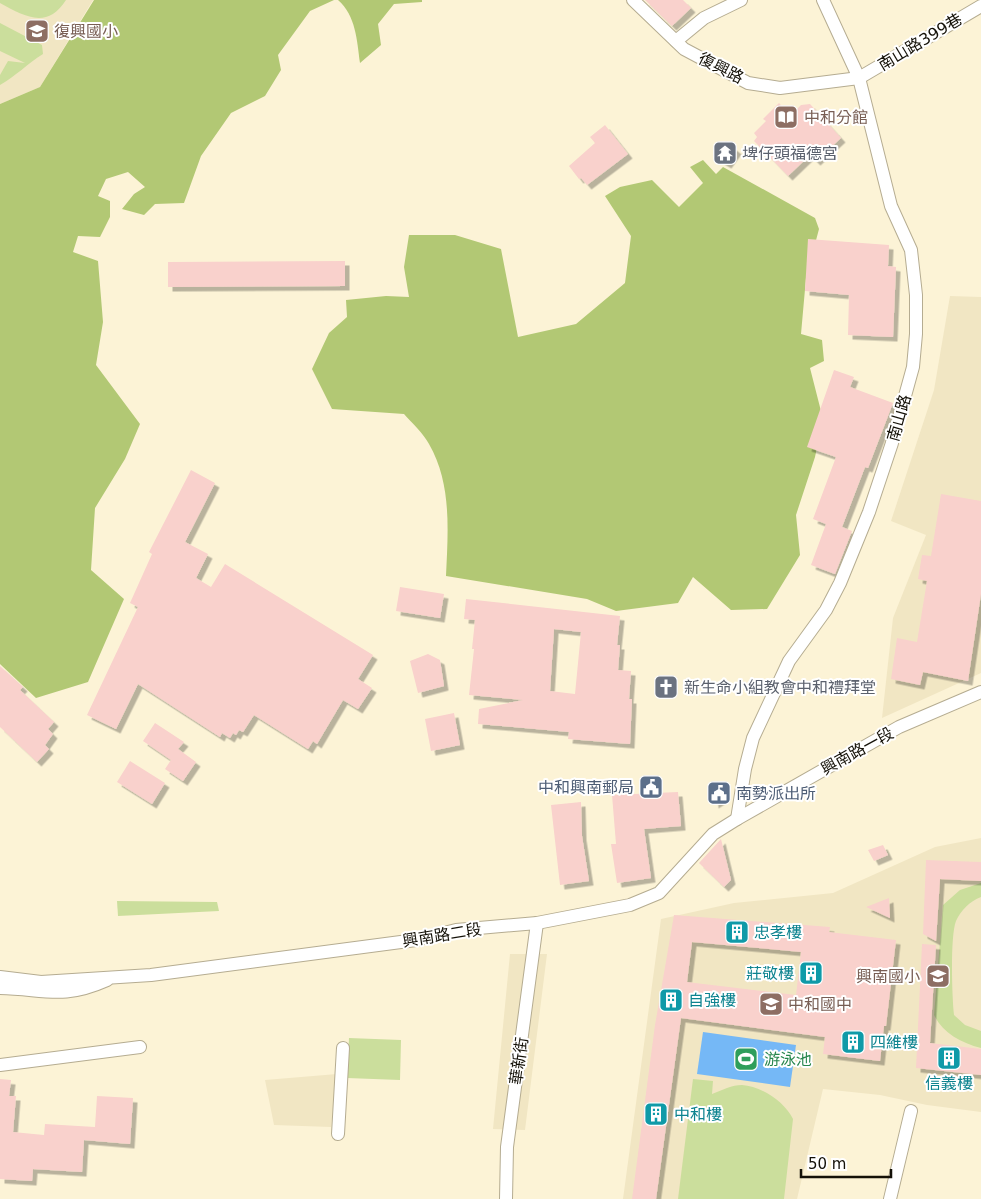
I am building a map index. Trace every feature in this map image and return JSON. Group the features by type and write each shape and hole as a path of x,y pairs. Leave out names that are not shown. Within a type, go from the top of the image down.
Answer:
{"street":[{"name":"復興路","path":"633,0 684,49 748,83 780,88 859,78"},
{"path":"676,41 704,18 741,0"},
{"name":"南山路","path":"737,819 745,769 753,738 788,661 826,610 840,583 869,512 892,443 913,366 916,334 916,295 911,250 891,206 859,78 824,0"},
{"name":"南山路399巷","path":"859,78 981,6"},
{"name":"興南路一段","path":"737,819 899,727 981,692"},
{"name":"興南路二段","path":"0,977 41,982 151,975 416,940 456,930 537,923 630,905 659,893 713,834 737,819"},
{"name":"華新街","path":"506,1199 507,1147 537,923"},
{"name":"興南路二段","path":"0,988 59,993 86,989 114,977"},
{"path":"0,1065 140,1047"},
{"path":"338,1134 342,1048"},
{"path":"890,1199 911,1111"}],"shaded area":[{"name":"復興國小","path":"0,0 93,0 40,87 0,104"},
{"path":"950,296 981,297 981,673 882,718 893,618 926,535 891,521 934,390"},
{"name":"中和國中","path":"981,838 981,1112 927,1105 880,1095 823,1089 797,1199 623,1199 661,919 734,903 833,893 935,847"},
{"path":"510,954 547,954 525,1130 493,1129"},
{"path":"337,1074 331,1127 274,1125 265,1080"}],"green space":[{"path":"0,0 66,0 51,15 35,18 9,8 0,3"},
{"path":"94,0 334,0 310,11 278,55 281,70 265,96 231,113 201,156 184,203 155,204 144,215 122,209 134,194 145,187 128,172 106,179 98,196 110,201 110,217 100,237 78,236 73,252 98,261 103,322 96,365 140,424 125,459 95,508 91,570 124,599 88,682 36,698 0,664 0,104 40,87"},
{"path":"338,0 422,0 422,2 394,4 378,24 381,45 360,63 355,29 349,13"},
{"path":"0,23 42,45 43,54 0,85 0,75 8,61 25,63 0,51"},
{"path":"703,160 716,174 723,167 815,218 819,229 806,278 801,334 822,340 824,361 810,368 823,419 815,457 796,515 800,555 767,609 731,610 693,577 678,603 616,611 587,599 446,576 448,525 445,491 442,475 427,440 404,414 332,409 312,369 329,333 347,317 346,300 386,296 409,297 404,267 409,235 455,235 501,249 518,337 576,324 625,283 631,236 605,196 620,187 652,180 679,207 703,183 690,167"},
{"path":"981,883 981,897 966,906 956,921 952,967 954,1015 965,1025 981,1031 981,1048 953,1036 942,1027 934,1015 943,905 960,890"},
{"path":"117,901 217,902 219,911 118,916"},
{"path":"349,1038 401,1040 400,1080 347,1078"},
{"path":"693,1079 713,1081 712,1094 738,1085 757,1088 772,1096 789,1113 793,1119 784,1199 678,1199"}],"water":[{"name":"游泳池","path":"703,1032 796,1045 790,1087 697,1074"}],"building":[{"path":"645,0 683,0 691,8 672,26"},
{"path":"779,103 786,111 791,107 796,110 801,105 810,104 841,138 816,161 810,155 788,176 754,141 757,137 754,133 766,121 763,119"},
{"path":"605,125 628,154 587,185 581,178 579,179 569,166 595,143 590,137"},
{"name":"埤仔頭福德宮","path":"726,141 737,150 727,164 713,156"},
{"path":"808,239 889,245 888,266 896,267 893,337 848,335 849,295 805,291"},
{"path":"345,261 345,286 168,287 168,262"},
{"path":"834,370 854,377 850,387 893,403 868,468 865,467 842,527 852,531 835,574 811,565 826,524 813,519 836,457 807,447"},
{"path":"191,470 215,483 185,542 208,554 196,578 211,587 225,564 373,655 358,679 372,688 358,709 343,700 317,744 313,741 308,749 254,715 243,732 239,730 236,735 233,733 230,738 222,733 220,737 138,684 116,729 87,715 138,607 130,603 152,554 149,552"},
{"path":"941,494 981,501 981,594 968,681 923,672 920,685 891,679 897,638 917,642 927,581 918,579 922,555 931,556"},
{"path":"400,587 444,594 440,618 396,611"},
{"path":"466,599 620,616 617,645 620,645 618,670 631,671 629,699 632,699 630,744 568,739 569,732 478,724 479,709 523,700 469,695 475,620 464,619","holes":["554,629 581,632 575,694 550,691"]},
{"path":"428,654 440,660 444,686 418,693 410,661"},
{"path":"0,666 23,687 20,690 54,722 48,729 53,734 45,745 49,749 37,762 0,727"},
{"path":"454,713 460,745 431,751 425,719"},
{"path":"155,723 184,742 178,749 196,762 183,781 165,769 171,760 143,741"},
{"path":"130,761 165,783 152,804 117,782"},
{"name":"南勢派出所","path":"726,787 725,797 714,804 713,789"},
{"path":"678,792 681,826 644,829 651,878 617,883 611,844 616,844 612,795"},
{"path":"581,802 582,836 589,881 560,885 551,805"},
{"path":"721,839 731,880 724,887 699,863"},
{"path":"883,845 888,855 874,861 868,850"},
{"path":"926,860 981,862 981,881 940,879 936,941 923,934"},
{"path":"889,898 890,918 866,907"},
{"path":"674,915 830,927 829,932 896,940 880,1061 823,1054 825,1037 681,1018 656,1199 632,1199 655,1025","holes":["692,942 801,952 796,995 687,982"]},
{"path":"922,944 936,945 930,1043 981,1049 981,1075 916,1068"},
{"path":"0,1079 11,1080 9,1096 16,1096 13,1132 44,1135 45,1124 95,1127 97,1096 133,1098 130,1144 84,1140 82,1172 33,1169 32,1181 0,1179"}],"place":[{"name":"復興國小","path":"37,31"},
{"name":"中和分館","path":"786,117"},
{"name":"埤仔頭福德宮","path":"725,153"},
{"name":"新生命小組教會中和禮拜堂","path":"666,687"},
{"name":"中和興南郵局","path":"651,787"},
{"name":"南勢派出所","path":"719,793"},
{"name":"忠孝樓","path":"737,932"},
{"name":"莊敬樓","path":"811,973"},
{"name":"興南國小","path":"938,976"},
{"name":"自強樓","path":"671,1000"},
{"name":"中和國中","path":"771,1004"},
{"name":"四維樓","path":"853,1042"},
{"name":"信義樓","path":"949,1058"},
{"name":"游泳池","path":"746,1059"},
{"name":"中和樓","path":"656,1114"}]}
